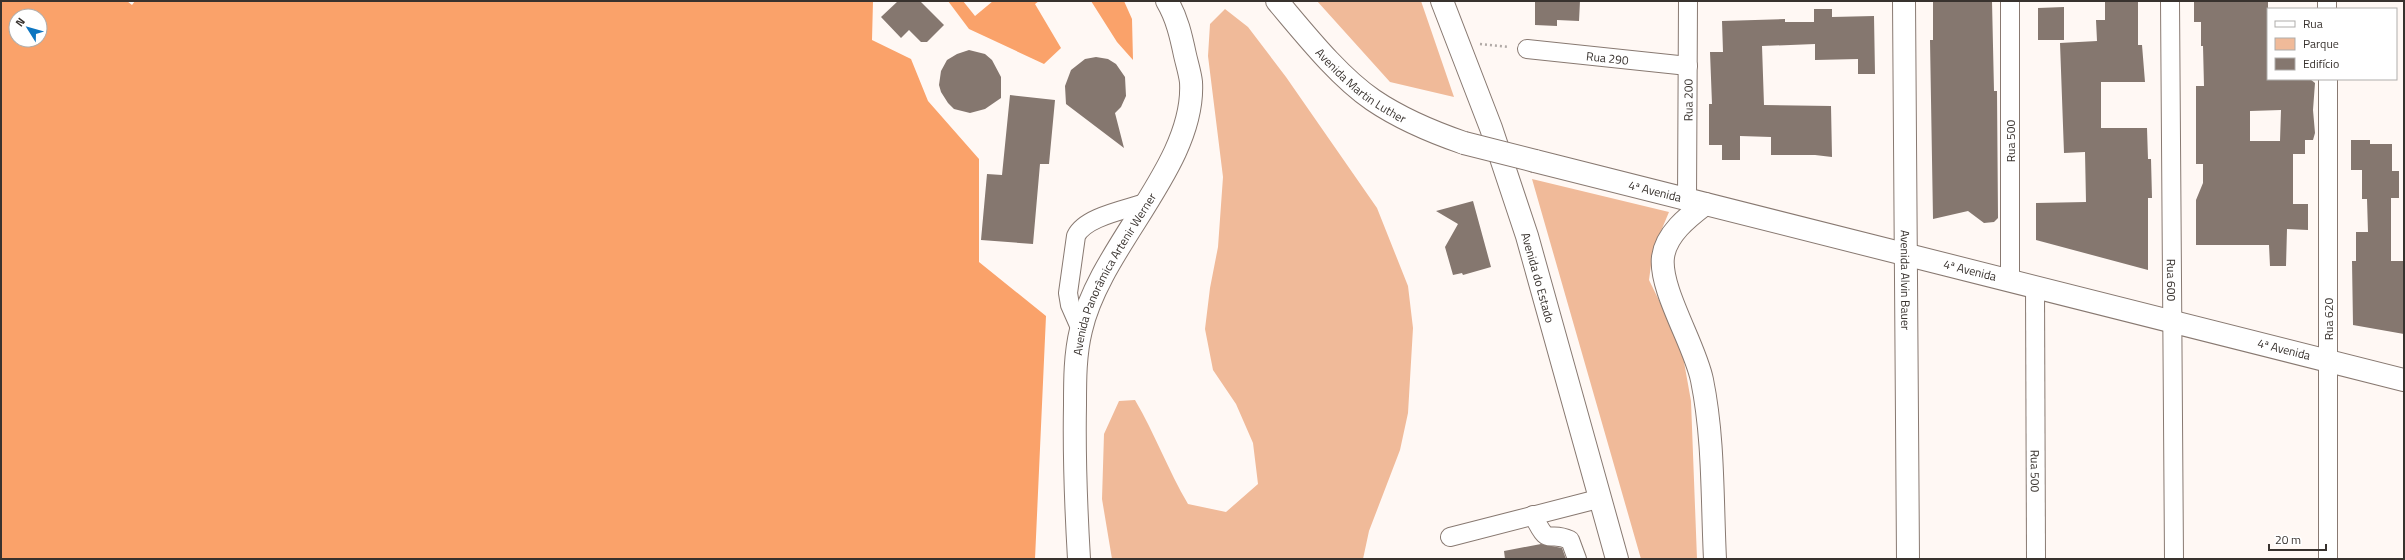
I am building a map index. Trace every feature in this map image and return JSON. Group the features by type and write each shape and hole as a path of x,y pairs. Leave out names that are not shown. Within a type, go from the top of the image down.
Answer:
{"main road":[{"name":"Avenida Panorâmica Artenir Werner","path":"1079,559 1074,442 1076,370 1081,330 1094,289 1178,147 1188,110 1191,82 1181,35 1167,1"},
{"name":"Avenida Martin Luther","path":"1277,1 1335,66 1372,99 1405,119 1464,143 1535,161"},
{"name":"Avenida Alvin Bauer","path":"1904,1 1908,559"},
{"name":"Avenida do Estado","path":"1449,7 1506,169 1525,228 1598,499 1617,559"},
{"name":"4ª Avenida","path":"1535,161 2404,380"},
{"path":"1696,201 1682,223 1669,239 1663,256 1662,273 1694,353 1702,379 1710,445 1715,559"}],"street":[{"name":"Rua 200","path":"1688,1 1688,66 1696,201"},
{"name":"Rua 500","path":"2010,1 2010,280"},
{"name":"Rua 600","path":"2170,1 2174,559"},
{"name":"Rua 290","path":"1528,49 1688,66"},
{"name":"Rua 620","path":"2328,80 2328,559"},
{"path":"1081,330 1070,305 1068,293 1076,236 1079,229 1087,222 1145,203"},
{"name":"Rua 500","path":"2035,287 2036,559"},
{"path":"1450,538 1598,499"},
{"path":"1533,516 1542,534 1548,538 1563,537 1570,540 1577,559"}],"path":[{"path":"1476,40 1481,44 1528,49"}],"green space":[{"path":"1317,1 1421,1 1454,97 1390,82"},
{"path":"1225,9 1248,27 1286,77 1377,208 1408,286 1413,328 1408,413 1400,450 1369,531 1363,559 1112,559 1102,499 1104,434 1119,401 1135,400 1188,504 1226,512 1258,484 1253,443 1236,404 1213,370 1205,329 1210,288 1218,247 1223,177 1208,56 1210,24"},
{"path":"1532,179 1669,212 1653,250 1649,280 1681,345 1691,401 1697,559 1641,559"}],"shaded area":[{"path":"1,1 127,1 132,5 135,1 873,1 872,40 911,59 928,101 979,159 979,262 1046,316 1035,559 1,559"},
{"path":"948,1 963,1 975,16 993,1 1039,1 1035,4 1061,48 1044,64 969,29"},
{"path":"1091,1 1124,1 1132,19 1133,60 1117,42"}],"building":[{"path":"898,1 920,1 944,25 927,42 921,42 909,30 901,38 881,17"},
{"path":"1535,1 1580,1 1579,21 1557,20 1557,26 1535,25"},
{"path":"1933,1 1992,1 1994,91 1997,91 1998,218 1994,222 1984,223 1968,211 1933,219 1930,40 1933,40"},
{"path":"2194,1 2268,1 2267,80 2311,80 2315,83 2313,110 2315,133 2313,140 2305,140 2305,154 2293,154 2293,204 2308,204 2308,230 2287,229 2286,266 2270,266 2269,245 2196,245 2196,200 2203,183 2203,164 2196,164 2196,86 2204,86 2201,22 2194,22","holes":["2281,110 2280,141 2250,141 2250,111"]},
{"path":"2105,2 2138,2 2138,45 2142,45 2145,82 2101,82 2101,128 2147,128 2148,159 2151,159 2152,198 2148,198 2148,270 2036,240 2036,203 2086,202 2085,152 2064,153 2060,43 2097,41 2096,20 2105,20"},
{"path":"2064,7 2064,40 2038,40 2038,8"},
{"path":"1814,9 1832,9 1832,17 1874,16 1875,74 1858,74 1858,59 1815,60 1815,44 1762,46 1764,105 1831,106 1832,157 1815,155 1771,155 1771,137 1740,136 1740,160 1722,160 1722,145 1709,145 1709,104 1712,104 1710,52 1723,52 1722,21 1785,19 1785,22 1814,22"},
{"path":"969,50 985,54 992,60 1001,77 1001,98 985,109 970,113 954,109 941,92 939,85 941,71 947,60 957,54"},
{"path":"1096,57 1108,59 1116,64 1125,77 1126,96 1121,107 1115,113 1124,148 1066,104 1065,86 1071,70 1085,59"},
{"path":"1010,95 1055,100 1049,164 1040,164 1033,244 981,240 987,174 1002,175"},
{"path":"2351,140 2370,140 2370,144 2392,144 2392,171 2399,171 2399,198 2391,198 2391,261 2403,261 2404,334 2353,325 2352,261 2356,261 2356,232 2368,232 2367,199 2362,199 2362,170 2351,170"},
{"path":"1473,201 1491,267 1463,275 1462,273 1453,275 1445,247 1458,224 1436,211"},
{"path":"1541,544 1562,548 1566,559 1505,559 1504,551"}]}
